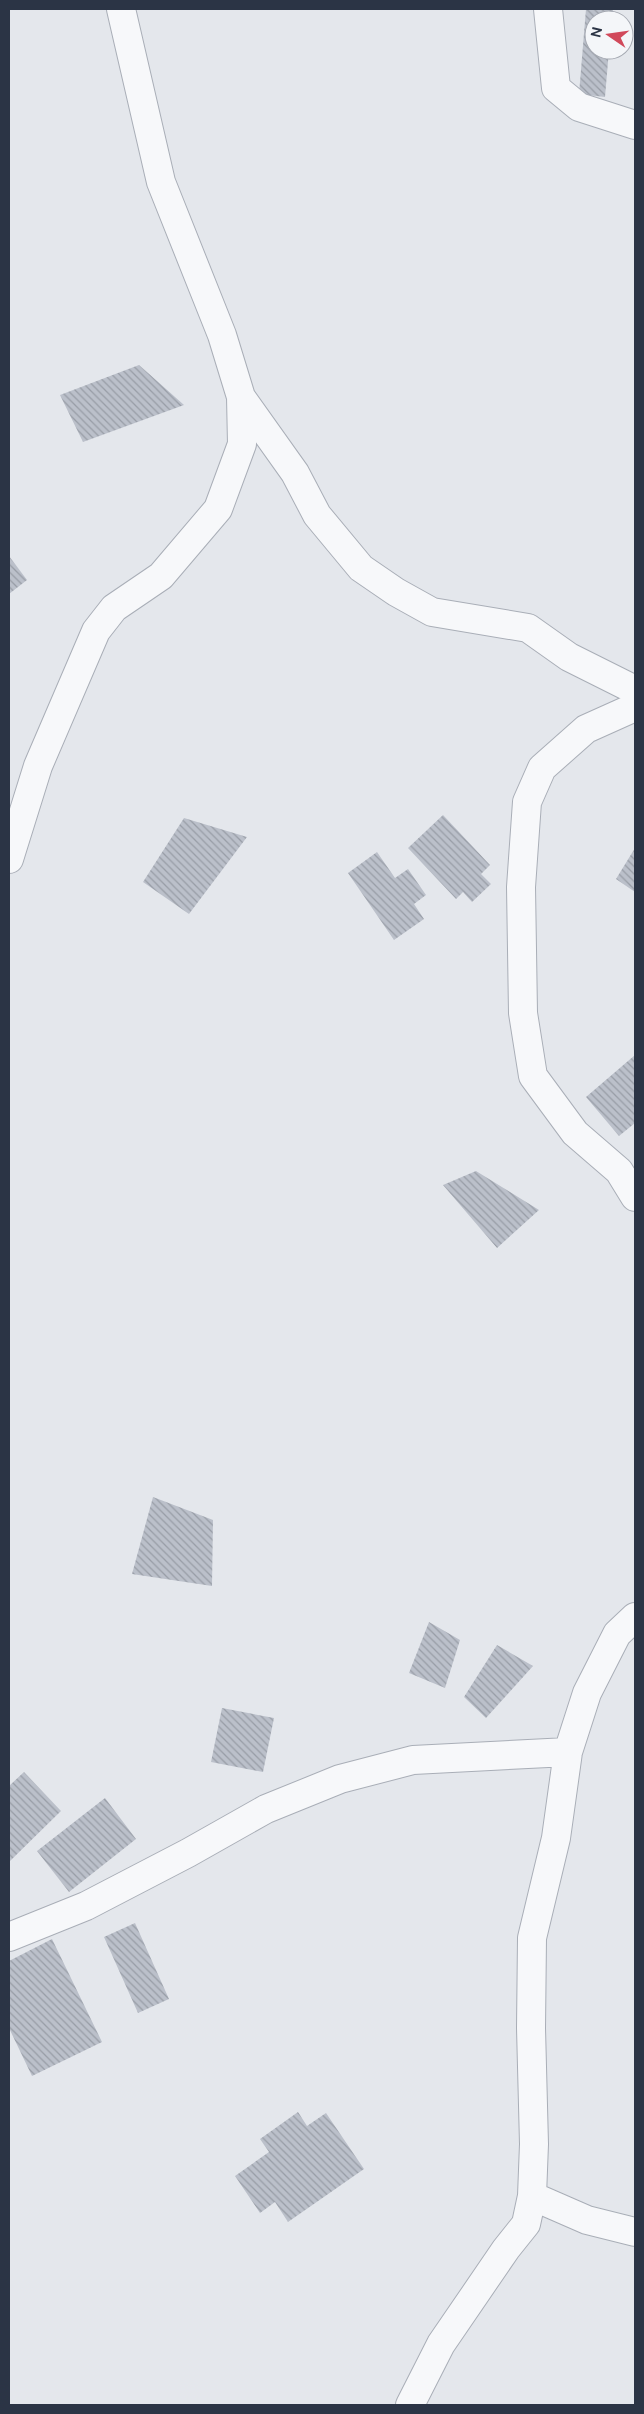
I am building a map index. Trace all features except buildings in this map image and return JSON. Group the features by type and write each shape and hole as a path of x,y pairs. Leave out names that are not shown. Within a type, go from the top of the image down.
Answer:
{"street":[{"path":"9,859 38,766 96,631 114,608 161,576 218,509 242,444 241,397 222,335 161,182 121,9"},
{"path":"548,9 556,88 579,107 635,125"},
{"path":"241,397 295,474 317,516 361,568 396,592 432,612 528,628 569,656 635,690"},
{"path":"635,706 586,729 542,768 527,802 521,887 521,923 523,1013 532,1076 575,1133 619,1171 635,1197"},
{"path":"410,2405 441,2344 506,2249 526,2224 532,2196 534,2144 531,2028 532,1938 556,1838 568,1752 587,1693 617,1634 635,1617"},
{"path":"9,1937 86,1906 188,1853 266,1809 340,1778 413,1760 568,1752"},
{"path":"532,2196 587,2220 635,2232"}]}
